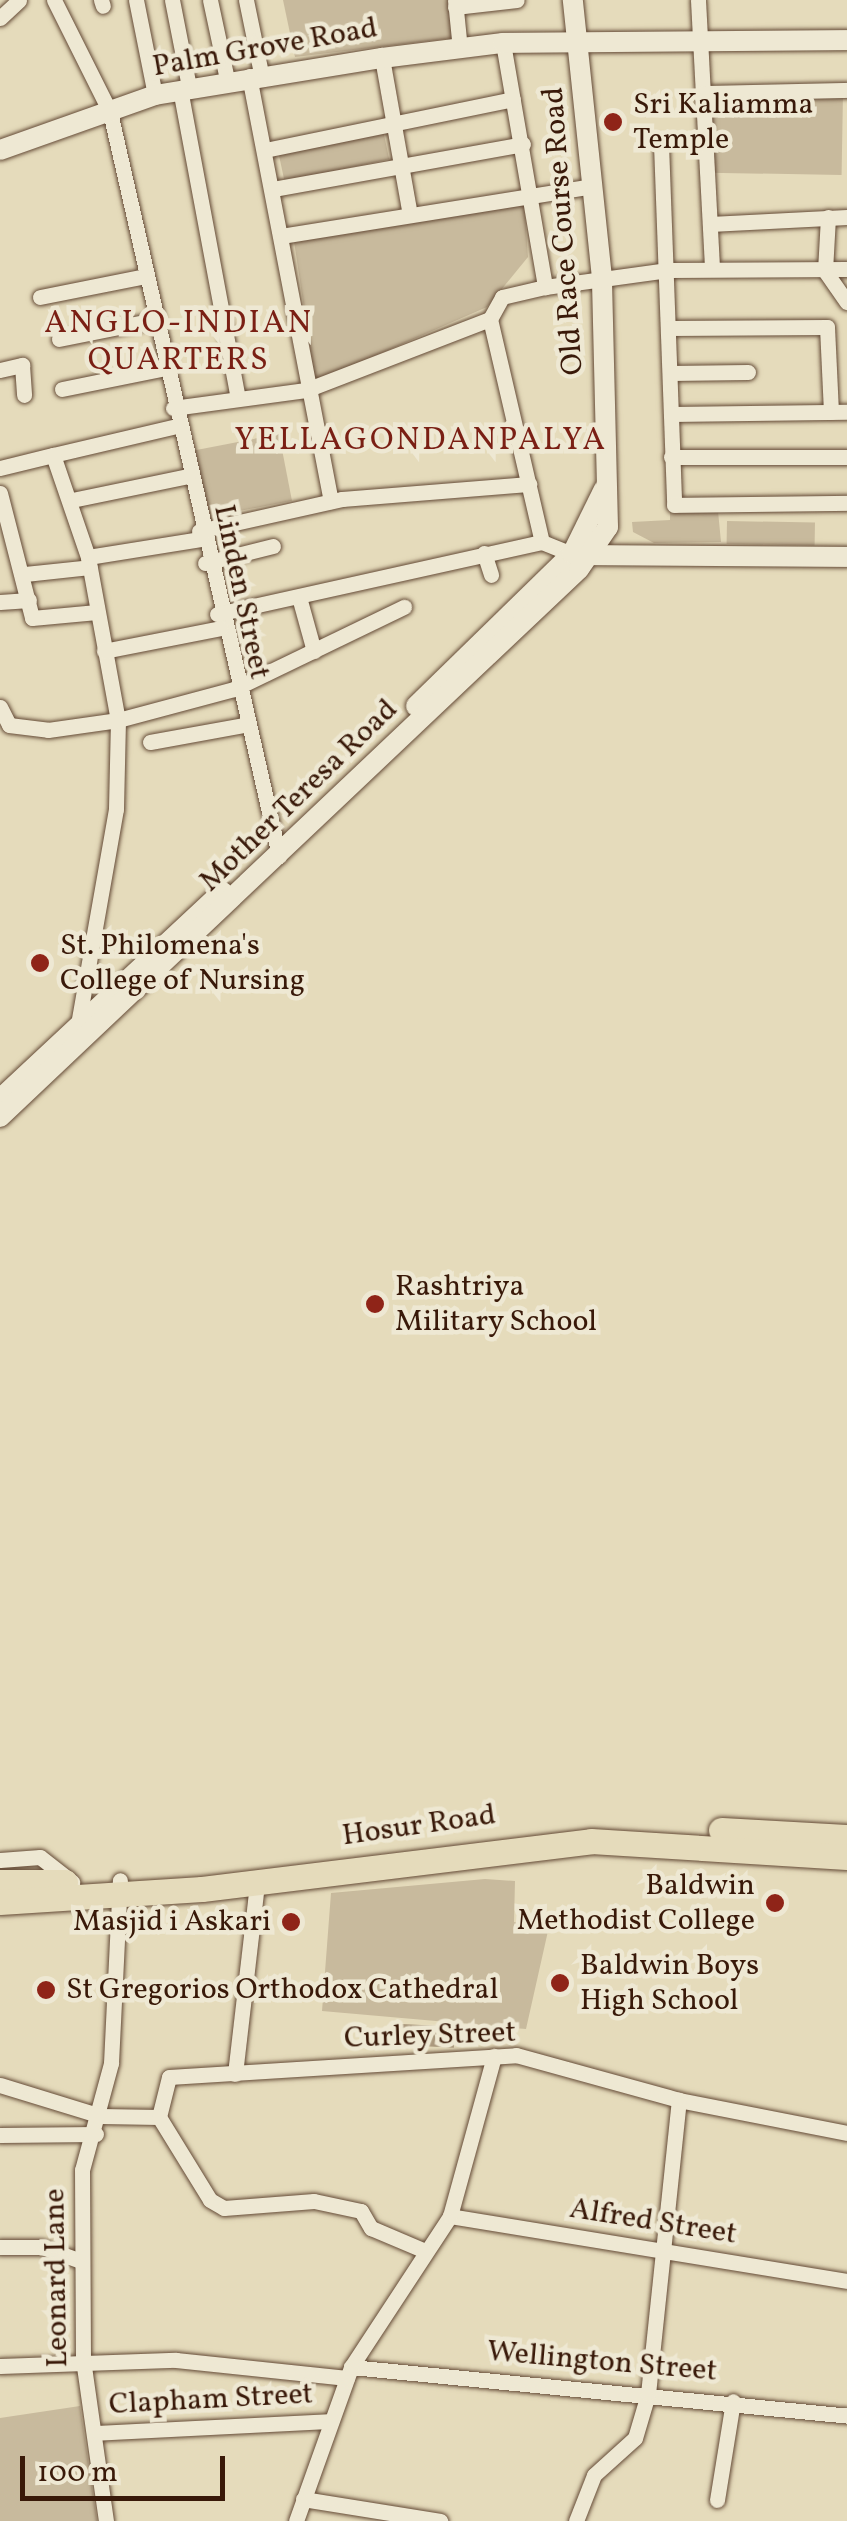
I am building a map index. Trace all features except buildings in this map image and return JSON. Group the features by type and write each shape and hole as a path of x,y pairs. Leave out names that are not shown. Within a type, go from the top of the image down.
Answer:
{"main road":[{"name":"Hosur Road","path":"0,1882 72,1882 120,1897 592,1826 847,1837"},
{"name":"Hosur Road","path":"0,1902 120,1897 257,1883 591,1840 847,1856"}],"street":[{"path":"0,18 19,0"},
{"path":"136,0 155,95"},
{"path":"172,0 238,398"},
{"path":"210,0 226,79"},
{"path":"246,0 265,150 306,390 331,501"},
{"path":"460,49 455,4 517,0"},
{"name":"Old Race Course Road","path":"573,0 602,278 608,458"},
{"path":"698,0 712,269"},
{"name":"Linden Street","path":"56,4 110,112 205,563 275,852"},
{"name":"Palm Grove Road","path":"0,150 155,95 226,79 382,58 503,43 579,46 847,40"},
{"path":"503,43 534,193 546,287"},
{"path":"382,58 410,215"},
{"path":"703,93 847,90"},
{"path":"265,150 512,99"},
{"path":"273,189 523,144"},
{"path":"661,144 674,505 847,503"},
{"path":"281,236 593,186"},
{"path":"828,217 825,272 847,302"},
{"path":"710,224 847,217"},
{"path":"173,408 306,390 490,319 502,297 546,287 668,270 847,270"},
{"path":"40,297 145,276"},
{"path":"490,319 542,542"},
{"path":"58,338 154,320"},
{"path":"669,328 827,327 829,380 839,412 671,414"},
{"path":"0,370 22,365 24,394"},
{"path":"62,389 165,368"},
{"path":"670,373 748,372"},
{"path":"829,380 847,380"},
{"path":"0,468 177,426"},
{"path":"52,455 72,500 89,562 118,720 116,809 78,1025"},
{"path":"672,457 847,457"},
{"name":"Mother Teresa Road","path":"0,1117 608,527 608,458"},
{"path":"72,500 188,476"},
{"path":"26,574 331,501 529,484"},
{"path":"0,493 26,574 32,618 97,612"},
{"path":"104,652 299,597 542,542 582,555 847,557"},
{"path":"205,563 273,546"},
{"path":"484,553 491,575"},
{"path":"299,597 314,651"},
{"path":"0,602 29,600"},
{"path":"0,707 4,721 118,720 234,690 404,607"},
{"path":"150,742 244,725"},
{"name":"Mother Teresa Road","path":"0,1098 275,852"},
{"path":"0,1860 40,1857 72,1882"},
{"path":"236,2074 257,1883"},
{"name":"Leonard Lane","path":"106,2521 83,2358 82,2170 101,2116 120,1897"},
{"path":"296,2521 349,2372 423,2250 450,2216 494,2056"},
{"name":"Curley Street","path":"159,2117 169,2077 494,2056 679,2100 847,2133"},
{"path":"0,2085 101,2116 159,2117 210,2200 224,2208 346,2208 423,2250"},
{"path":"576,2521 594,2475 634,2438 648,2394 679,2100"},
{"path":"67,2134 71,2108"},
{"path":"0,2136 96,2134"},
{"name":"Alfred Street","path":"450,2216 847,2280"},
{"path":"0,2246 42,2246 81,2262"},
{"name":"Wellington Street","path":"0,2366 83,2358 349,2372 648,2394 847,2416"},
{"path":"717,2500 732,2402"},
{"name":"Clapham Street","path":"94,2434 331,2422"},
{"path":"304,2498 440,2521"}],"shaded area":[{"path":"283,0 448,0 453,38 295,57"},
{"path":"710,91 843,93 842,175 709,173"},
{"path":"383,130 389,159 285,182 278,152"},
{"path":"524,200 528,257 487,307 315,382 294,241"},
{"path":"279,434 292,501 206,518 193,451"},
{"path":"718,511 721,542 654,543 633,532 632,522 670,520 670,512"},
{"path":"727,521 815,523 815,546 727,544"},
{"path":"485,1879 515,1881 514,1922 548,1931 526,2029 322,2011 331,1893"},
{"path":"402,2024 455,2027 454,2048 401,2045"},
{"path":"80,2406 97,2521 0,2521 0,2418"}],"place":[{"name":"Sri Kaliamma Temple","path":"613,122"},
{"name":"St. Philomena's College of Nursing","path":"40,963"},
{"name":"Rashtriya Military School","path":"375,1304"},
{"name":"Baldwin Methodist College","path":"775,1903"},
{"name":"Masjid i Askari","path":"291,1922"},
{"name":"Baldwin Boys High School","path":"560,1983"},
{"name":"St Gregorios Orthodox Cathedral","path":"46,1990"}],"district":[{"name":"ANGLO-INDIAN QUARTERS","path":"179,344"},
{"name":"YELLAGONDANPALYA","path":"421,441"}]}
